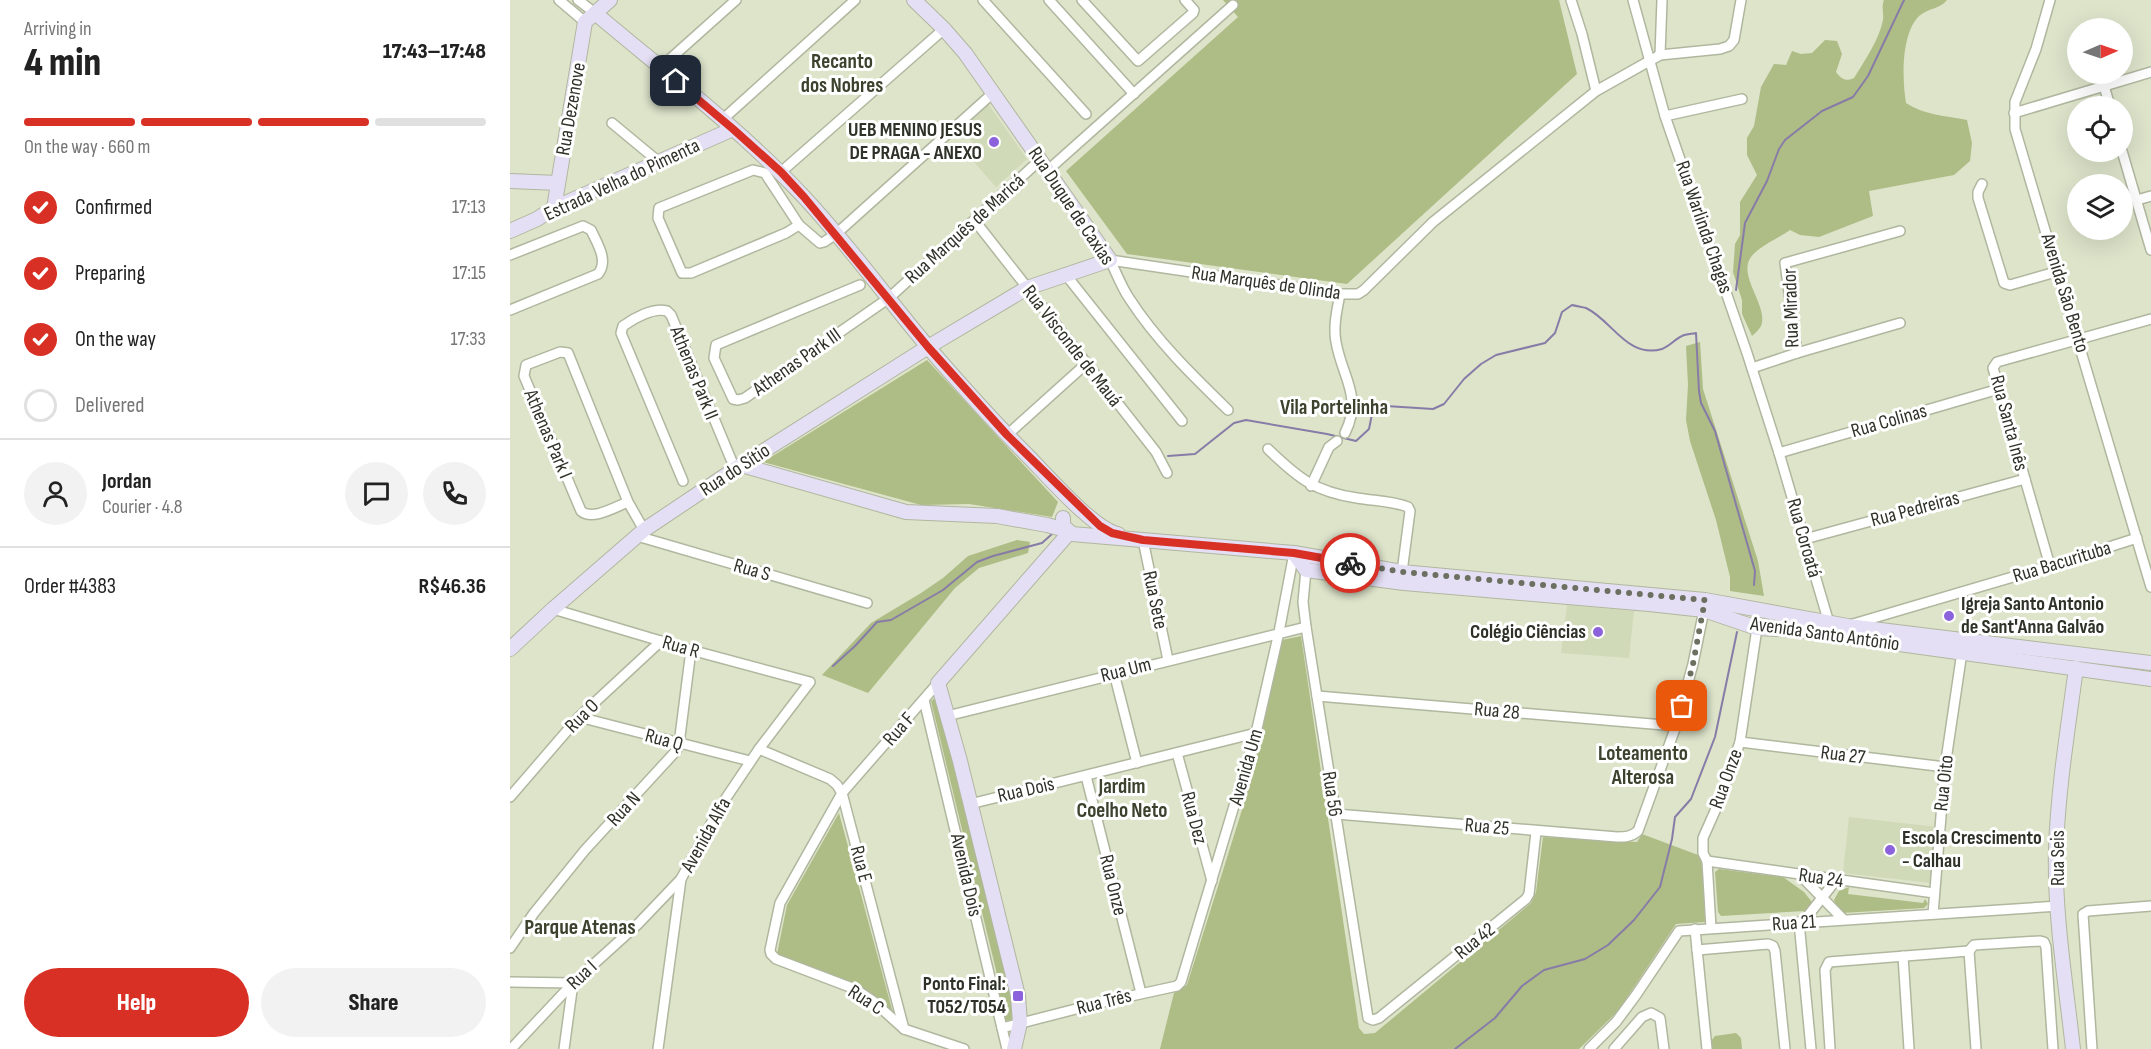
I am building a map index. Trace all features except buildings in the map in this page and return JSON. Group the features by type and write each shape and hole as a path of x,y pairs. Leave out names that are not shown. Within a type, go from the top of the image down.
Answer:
{"main road":[{"path":"590,18 610,0"},
{"name":"Rua Duque de Caxias","path":"914,0 962,48 1110,260"},
{"name":"Avenida Santo Antônio","path":"590,18 660,68 728,124 781,172 836,234 928,347 1007,435 1085,513 1112,533 1143,540"},
{"name":"Rua Dezenove","path":"554,208 590,18"},
{"name":"Estrada Velha do Pimenta","path":"510,231 537,219 554,208 659,162 728,124"},
{"path":"510,181 558,183"},
{"name":"Rua Marquês de Olinda","path":"928,347 1027,288 1110,260"},
{"name":"Rua do Sítio","path":"510,649 641,533 738,467 928,347"},
{"name":"Avenida Santo Antônio","path":"738,467 906,512 997,516 1047,525 1068,525 1143,540 1294,553 1402,572 1705,605 1848,626 2148,659"},
{"path":"1068,525 1069,497"},
{"path":"1068,525 1074,508 1085,513"},
{"name":"Rua F","path":"938,683 1068,525 1087,528 1085,513"},
{"path":"1294,553 1306,570"},
{"name":"Avenida Santo Antônio","path":"1306,570 1404,584 1649,604 1705,605 1757,628 1798,630 2151,679"},
{"name":"Rua Seis","path":"2073,1049 2058,906 2056,852 2076,668"},
{"name":"Avenida Dois","path":"938,683 1018,996 1020,1023 1014,1049"}],"street":[{"path":"559,0 590,18"},
{"path":"578,0 590,18"},
{"path":"660,68 736,0"},
{"path":"728,124 855,0"},
{"path":"983,0 1086,114"},
{"path":"1049,0 1134,94"},
{"path":"1082,0 1138,62 1193,13 1194,11 1185,0"},
{"path":"1571,0 1596,91"},
{"name":"Rua Warlinda Chagas","path":"1633,0 1665,116 1779,453"},
{"path":"1660,55 1662,0"},
{"name":"Rua Marquês de Olinda","path":"1110,260 1340,294 1358,294 1433,222 1596,91 1649,59 1660,55 1720,49 1729,45 1734,40 1741,0"},
{"name":"Avenida São Bento","path":"2050,0 2044,24 2015,102 2015,129 2137,538 2149,568 2151,587"},
{"name":"Rua Marquês de Maricá","path":"889,298 975,220 1134,94 1233,5"},
{"path":"781,172 944,29"},
{"path":"2014,113 2151,72"},
{"path":"2104,86 2107,96"},
{"path":"799,225 786,233 682,273 657,213 663,206 745,173 759,170 765,173 799,225 820,243 824,242 836,234 993,93"},
{"path":"1665,116 1742,99"},
{"path":"612,123 659,162"},
{"path":"2125,162 2151,250"},
{"path":"1982,184 1978,198 2004,283 2010,285 2059,272"},
{"path":"2137,200 2151,196"},
{"name":"Rua Visconde de Mauá","path":"975,220 1156,452 1167,472"},
{"path":"510,255 583,226 591,230 604,261 598,274 510,310"},
{"name":"Rua Mirador","path":"1752,368 1797,353 1785,263 1900,231"},
{"name":"Rua Duque de Caxias","path":"1110,260 1127,296 1147,324 1180,363 1228,410"},
{"path":"1066,275 1182,421"},
{"name":"Athenas Park III","path":"860,285 716,345 714,358 733,399 745,398 889,298"},
{"path":"1340,294 1335,325 1336,342 1351,393 1353,414 1344,433"},
{"name":"Athenas Park II","path":"683,481 621,333 623,326 655,310 667,311 670,315 738,467"},
{"path":"2079,339 2151,319"},
{"path":"1797,353 1900,323"},
{"name":"Rua Santa Inês","path":"2050,566 1993,368 1997,362 2079,339"},
{"name":"Athenas Park I","path":"628,502 591,516 581,511 524,376 526,365 560,352 568,353 641,533"},
{"path":"1007,435 1087,363"},
{"name":"Rua Colinas","path":"1779,453 1999,389"},
{"path":"1311,486 1329,447 1336,441"},
{"path":"1268,449 1311,486 1344,496 1408,507 1410,511 1402,572"},
{"name":"Rua Coroatá","path":"1779,453 1829,623"},
{"name":"Rua Pedreiras","path":"1805,539 2025,479"},
{"name":"Rua S","path":"641,533 867,603"},
{"name":"Rua Bacurituba","path":"1848,626 2137,538"},
{"name":"Rua Sete","path":"1143,540 1168,660"},
{"name":"Avenida Um","path":"1184,977 1256,733 1294,553"},
{"name":"Rua 56","path":"1306,570 1303,602 1306,627 1368,1018"},
{"path":"1676,726 1693,664 1705,605"},
{"name":"Rua R","path":"553,609 810,682"},
{"name":"Rua Um","path":"947,716 1306,627"},
{"name":"Rua Onze","path":"1711,928 1707,861 1703,853 1703,838 1719,802 1740,742 1757,628"},
{"name":"Rua O","path":"510,797 579,717 661,641"},
{"name":"Rua N","path":"510,948 534,913 585,850 671,758 679,744 691,650"},
{"name":"Rua Oito","path":"1934,914 1945,767 1962,652"},
{"path":"1114,674 1137,763"},
{"name":"Avenida Alfa","path":"658,1049 681,879 720,807 750,761 810,682"},
{"name":"Rua F","path":"770,950 780,903 842,793 938,683"},
{"name":"Rua 28","path":"1317,696 1676,726"},
{"name":"Avenida Dois","path":"924,700 1007,1049"},
{"name":"Rua Q","path":"579,717 750,761"},
{"name":"Rua 25","path":"1335,814 1536,832 1631,836 1638,831 1676,726"},
{"name":"Rua Dois","path":"970,804 1256,733"},
{"name":"Rua 27","path":"1740,742 1945,767"},
{"path":"759,749 830,779 842,793"},
{"name":"Rua Dez","path":"1177,753 1212,882"},
{"name":"Rua Onze","path":"1086,776 1141,993"},
{"name":"Rua E","path":"842,793 904,1029"},
{"name":"Rua 42","path":"1368,1018 1372,1020 1378,1018 1526,899 1529,894 1536,832"},
{"name":"Rua 24","path":"1707,861 1934,893"},
{"path":"1800,875 1843,919"},
{"name":"Rua I","path":"512,1049 573,983 638,924 681,879"},
{"path":"1811,1049 1801,922 1836,880"},
{"name":"Rua 21","path":"1589,1049 1616,1022 1676,933 1685,929 2058,906"},
{"path":"2092,1049 2083,914 2088,911 2151,906"},
{"path":"1695,929 1707,1049"},
{"path":"1976,1049 1969,951 1974,945 2040,941 2044,942 2053,1049"},
{"path":"1697,950 1768,944 1773,946 1785,1049"},
{"name":"Rua C","path":"770,950 776,959 855,990 873,1000 904,1029 963,1049"},
{"path":"1830,1049 1825,970 1827,964 1832,961 1969,951"},
{"path":"1903,956 1909,1049"},
{"name":"Rua Três","path":"1002,1028 1177,986 1184,977"},
{"path":"510,982 573,983 564,1049"},
{"path":"1614,1049 1642,1017 1651,1013 1660,1018 1664,1049"}],"shaded area":[{"name":"UEB MENINO JESUS DE PRAGA - ANEXO","path":"988,104 1027,159 996,187 974,162 983,154 961,130"},
{"name":"Colégio Ciências","path":"1567,605 1634,611 1629,658 1561,653"},
{"name":"Escola Crescimento - Calhau","path":"1849,817 1937,827 1931,883 1843,873"}],"green space":[{"path":"1223,0 1559,0 1577,74 1347,284 1127,254 1066,171 1238,17"},
{"path":"1884,0 1947,0 1919,16 1909,34 1904,57 1906,103 1928,113 1967,120 1972,143 1970,161 1954,175 1869,191 1873,216 1819,237 1800,235 1790,230 1759,249 1751,257 1748,265 1750,282 1761,309 1762,318 1761,326 1752,336 1742,314 1742,300 1733,272 1735,244 1740,235 1740,202 1757,175 1747,155 1747,138 1754,126 1761,87 1774,64 1786,65 1792,51 1801,54 1812,53 1825,40 1837,41 1842,54 1836,72 1844,79 1854,78 1878,35 1883,20"},
{"path":"1700,342 1703,389 1758,561 1764,596 1730,591 1730,577 1716,520 1690,441 1686,420 1688,385 1686,346"},
{"path":"927,360 1058,502 1052,517 969,504 921,505 763,462"},
{"path":"1017,540 1030,542 1028,553 979,568 955,588 868,693 822,675 871,623 943,578 968,556"},
{"path":"1301,636 1359,1028 1364,1034 1375,1033 1531,903 1536,892 1543,837 1637,842 1642,834 1698,855 1703,863 1705,922 1676,924 1618,1011 1579,1049 1160,1049 1174,993 1187,985 1246,797 1282,640"},
{"path":"937,696 1014,995 1014,1019 1004,1021 996,970 931,701"},
{"path":"839,813 894,1017 876,999 777,954 787,905"},
{"path":"1719,869 1783,877 1804,892 1812,902 1805,911 1721,916 1718,912 1715,872"},
{"path":"1849,887 1848,894 1923,903 1925,899 1928,904 1924,908 1842,913 1834,900 1839,891"},
{"path":"1736,1033 1741,1038 1742,1049 1712,1049 1711,1041 1715,1036"}],"waterway":[{"path":"1736,290 1745,223 1767,181 1779,149 1785,140 1822,111 1853,97 1868,76 1904,0"},
{"path":"1168,456 1195,454 1234,423 1246,420 1356,441 1369,429 1372,414 1378,408 1386,406 1433,409 1444,404 1464,379 1496,355 1545,343 1555,333 1562,312 1572,305 1595,314 1629,344 1650,351 1662,349 1682,336 1696,333 1701,403 1715,431 1755,571 1754,585"},
{"path":"833,666 877,622 891,620 943,590 977,562 1042,543 1052,534"},
{"path":"1455,1049 1495,1018 1522,986 1544,970 1585,959 1608,945 1634,920 1660,887 1675,817 1691,799 1715,737 1737,632"}],"way so far":[{"path":"1350,563 1402,572 1652,593 1705,600 1693,664 1682,706"}],"place":[{"name":"UEB MENINO JESUS DE PRAGA - ANEXO","path":"994,142"},
{"name":"Igreja Santo Antonio de Sant'Anna Galvão","path":"1949,616"},
{"name":"Colégio Ciências","path":"1598,632"},
{"name":"Escola Crescimento - Calhau","path":"1890,850"},
{"name":"Ponto Final: T052/T054","path":"1018,996"}],"district":[{"name":"Recanto dos Nobres","path":"842,73"},
{"name":"Vila Portelinha","path":"1334,407"},
{"name":"Loteamento Alterosa","path":"1643,765"},
{"name":"Jardim Coelho Neto","path":"1122,798"},
{"name":"Parque Atenas","path":"580,927"}],"route":[{"path":"676,81 781,172 821,216 928,347 1007,435 1087,516 1100,526 1112,533 1143,540 1294,553 1350,563"}]}
